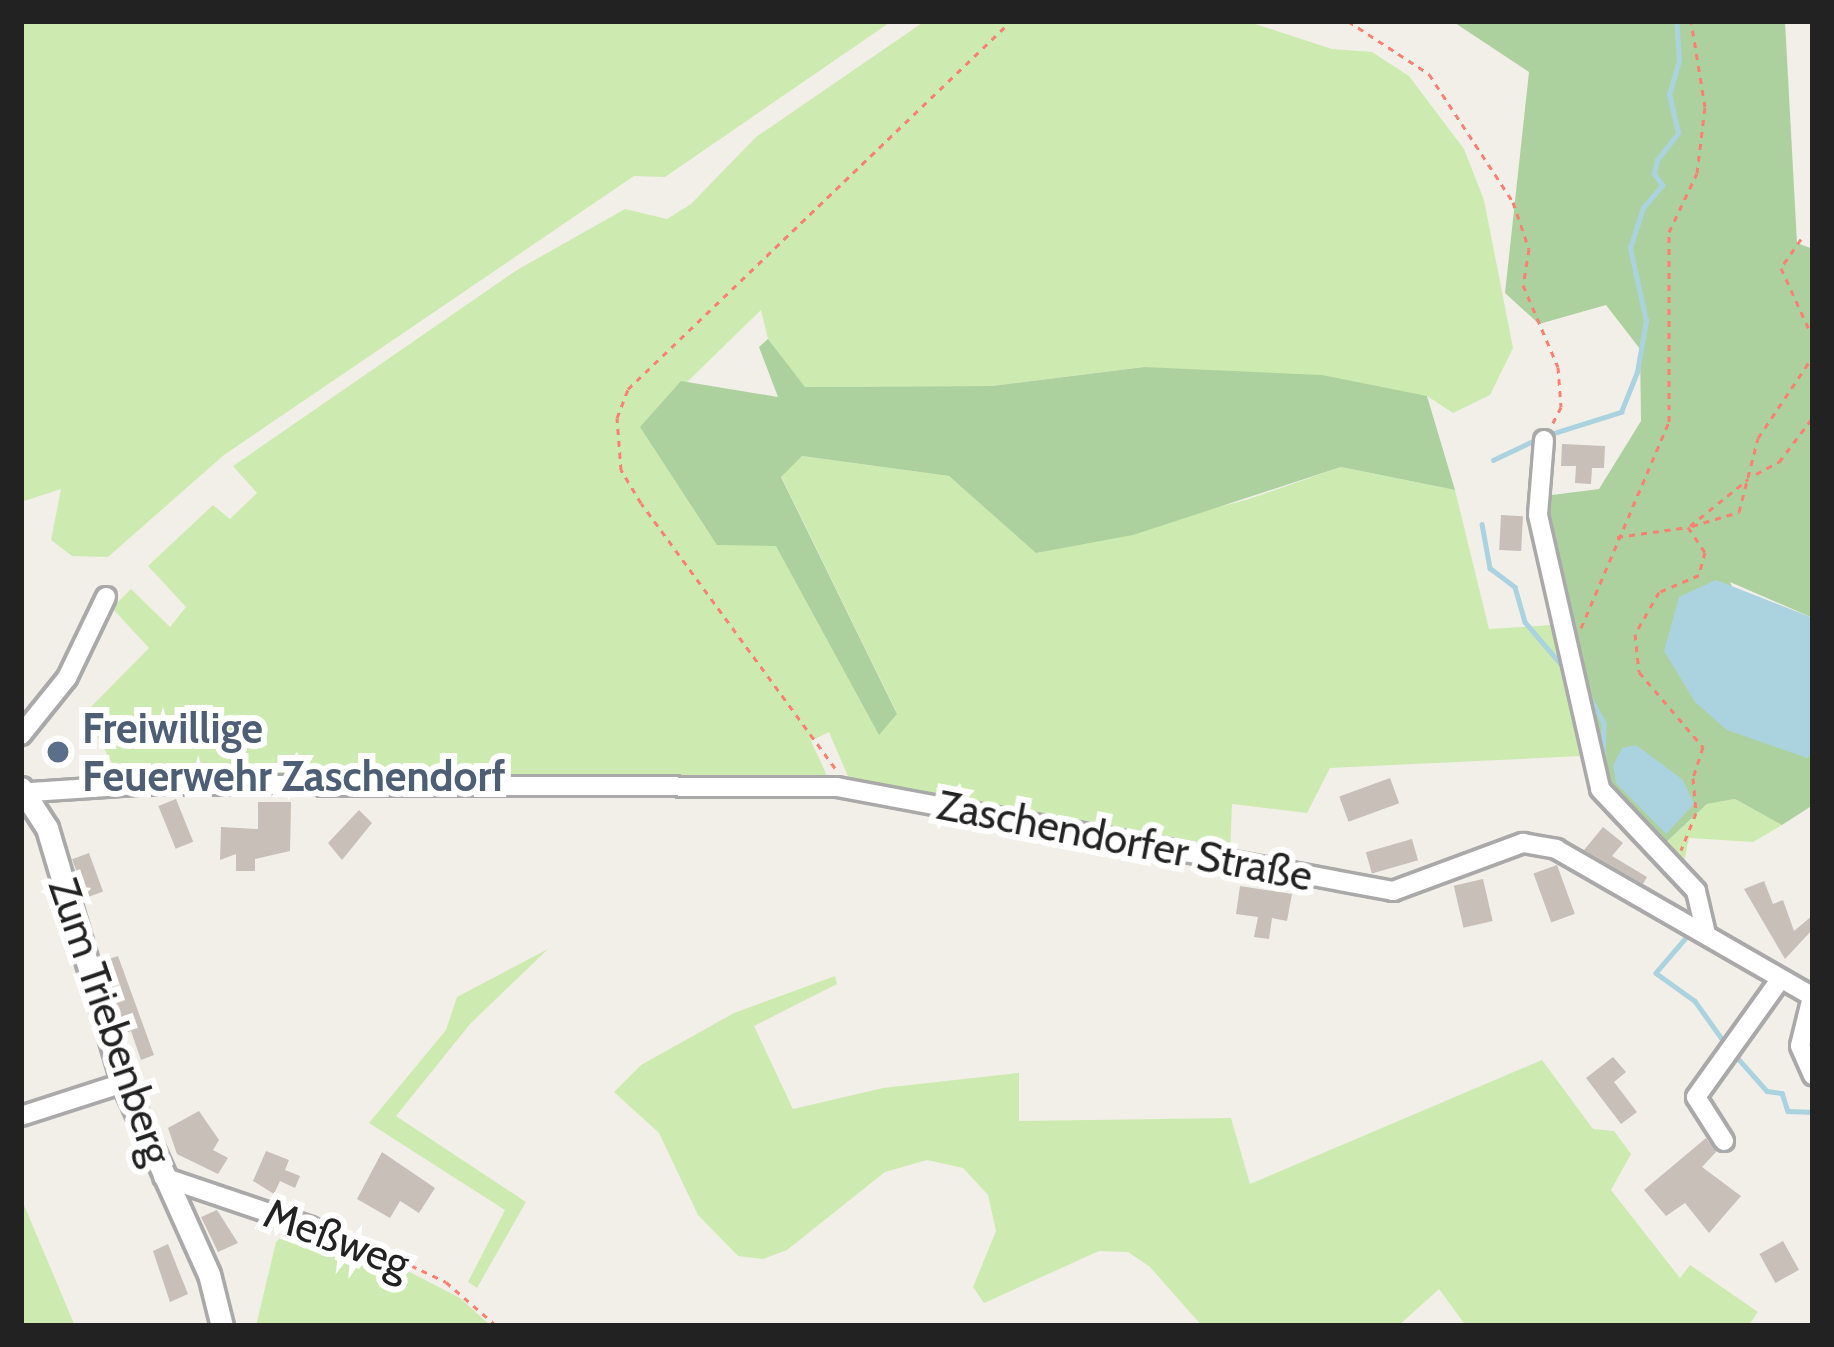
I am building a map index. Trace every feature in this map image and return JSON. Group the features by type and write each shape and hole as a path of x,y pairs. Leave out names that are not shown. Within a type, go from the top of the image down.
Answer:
{"street":[{"path":"1547,436 1538,515 1600,789 1696,891 1706,934"},
{"path":"21,735 67,678 106,597"},
{"name":"Zaschendorfer Straße","path":"26,790 137,785 837,788 1170,842 1393,891 1523,843 1556,849 1813,997"},
{"name":"Zum Triebenberg","path":"26,790 123,1083 209,1274 222,1326"},
{"path":"1724,1141 1696,1097 1779,981"},
{"path":"1813,997 1800,1046 1813,1075"},
{"path":"21,1116 123,1083"},
{"name":"Meßweg","path":"164,1177 311,1227"}],"lane":[{"name":"Meßweg","path":"311,1227 376,1250"}],"path":[{"path":"837,788 828,749 621,470 617,418 628,389 1011,21"},
{"path":"1348,21 1429,74 1513,202 1529,249 1523,285 1558,367 1561,407 1547,436"},
{"path":"1570,662 1617,537 1670,422 1669,232 1703,141 1701,54 1691,21"},
{"path":"1801,239 1781,268 1813,338"},
{"path":"1617,537 1721,524 1739,512 1752,476 1758,438 1813,356"},
{"path":"1688,527 1752,476 1779,462 1813,417"},
{"path":"1674,868 1696,813 1694,778 1703,747 1639,672 1635,634 1659,592 1699,575 1705,552 1688,527"},
{"name":"Meßweg","path":"376,1250 446,1282 497,1326"}],"green space":[{"path":"21,21 892,21 665,177 634,176 224,455 108,557 72,556 51,540 61,489 21,502"},
{"path":"925,21 1246,21 1332,49 1372,52 1409,76 1464,149 1484,200 1513,348 1490,395 1453,413 1427,396 1144,367 991,386 804,387 768,339 761,310 641,427 776,545 897,713 781,476 802,456 949,476 1037,553 1246,500 1341,467 1455,490 1489,629 1552,625 1582,756 1330,768 1307,813 1232,804 1230,855 850,781 829,732 811,741 830,782 120,778 85,713 149,648 112,608 131,589 170,627 186,607 148,566 213,505 230,519 257,493 233,466 517,270 625,209 667,219 691,204 756,137"},
{"path":"1452,21 1785,21 1797,243 1813,249 1813,618 1730,582 1806,758 1813,753 1813,805 1782,825 1735,799 1707,804 1661,847 1605,788 1554,591 1544,496 1599,489 1641,421 1640,349 1606,305 1539,324 1505,293 1529,72"},
{"path":"768,339 805,387 991,386 1144,367 1322,375 1427,396 1455,490 1341,467 1133,535 1036,553 949,476 802,456 781,477 897,714 879,735 776,546 717,545 640,427 681,381 778,397 759,347"},
{"path":"1735,799 1782,825 1753,842 1689,838 1684,863 1661,847 1707,804"},
{"path":"548,949 470,1024 396,1116 526,1202 477,1288 468,1282 505,1210 369,1123 446,1030 457,997"},
{"path":"835,976 837,984 754,1026 793,1109 883,1088 1019,1073 1019,1121 1231,1118 1250,1184 1542,1060 1593,1129 1614,1131 1631,1154 1611,1190 1680,1278 1690,1265 1758,1312 1748,1326 1466,1326 1439,1289 1398,1326 1202,1326 1150,1267 1128,1252 1099,1251 984,1303 973,1287 996,1231 988,1195 963,1168 927,1160 885,1172 787,1250 763,1259 738,1256 698,1215 659,1133 614,1092 641,1065 734,1013"},
{"path":"21,1198 75,1326 21,1326"},
{"path":"292,1227 375,1254 460,1298 491,1326 256,1326 276,1242"}],"water":[{"path":"1716,580 1813,618 1813,753 1807,758 1727,730 1695,702 1664,651 1679,597"},
{"path":"1636,745 1683,780 1694,804 1666,834 1616,783 1613,765 1622,748"}],"building":[{"path":"1562,444 1605,446 1604,468 1592,468 1591,484 1575,483 1576,466 1561,466"},
{"path":"1501,515 1523,516 1521,551 1499,550"},
{"path":"1390,778 1399,803 1348,822 1339,796"},
{"path":"176,799 193,842 176,849 158,806"},
{"path":"258,802 291,802 290,851 255,859 255,871 236,871 236,854 220,860 221,827 258,829"},
{"path":"359,810 372,823 342,860 328,843"},
{"path":"1603,827 1623,843 1612,856 1647,877 1643,884 1584,850"},
{"path":"1412,839 1418,860 1372,873 1366,852"},
{"path":"89,853 103,892 86,898 72,859"},
{"path":"1557,865 1575,914 1551,922 1534,874"},
{"path":"1483,879 1493,921 1463,928 1454,886"},
{"path":"1764,881 1773,904 1783,900 1794,931 1813,915 1813,929 1785,959 1744,889"},
{"path":"1240,886 1292,894 1287,921 1272,918 1269,939 1254,937 1258,917 1236,914"},
{"path":"118,956 154,1055 141,1060 131,1031 124,1034 102,961"},
{"path":"1613,1057 1626,1072 1614,1082 1637,1112 1621,1124 1586,1078"},
{"path":"199,1111 219,1140 213,1150 228,1158 218,1174 177,1154 168,1128"},
{"path":"1706,1138 1716,1152 1702,1167 1741,1196 1709,1233 1685,1203 1666,1216 1644,1190"},
{"path":"266,1151 289,1160 285,1170 300,1176 295,1188 280,1181 274,1194 253,1181"},
{"path":"382,1152 435,1188 419,1213 400,1201 390,1218 357,1199"},
{"path":"217,1210 238,1243 218,1252 201,1217"},
{"path":"1783,1241 1799,1270 1775,1283 1759,1254"},
{"path":"168,1244 188,1294 170,1302 153,1251"}],"waterway":[{"path":"1548,435 1621,412 1637,372 1646,321 1630,248 1643,208 1662,185 1654,174 1657,160 1678,133 1669,95 1679,60 1676,21"},
{"path":"1493,460 1537,439"},
{"path":"1482,524 1490,568 1515,587 1525,622 1566,670"},
{"path":"1580,680 1604,723 1603,763"},
{"path":"1604,774 1617,795"},
{"path":"1686,938 1656,973 1695,1001 1725,1043"},
{"path":"1735,1055 1767,1091 1782,1093 1788,1111 1813,1112"}],"place":[{"name":"Freiwillige Feuerwehr Zaschendorf","path":"58,752"}]}
